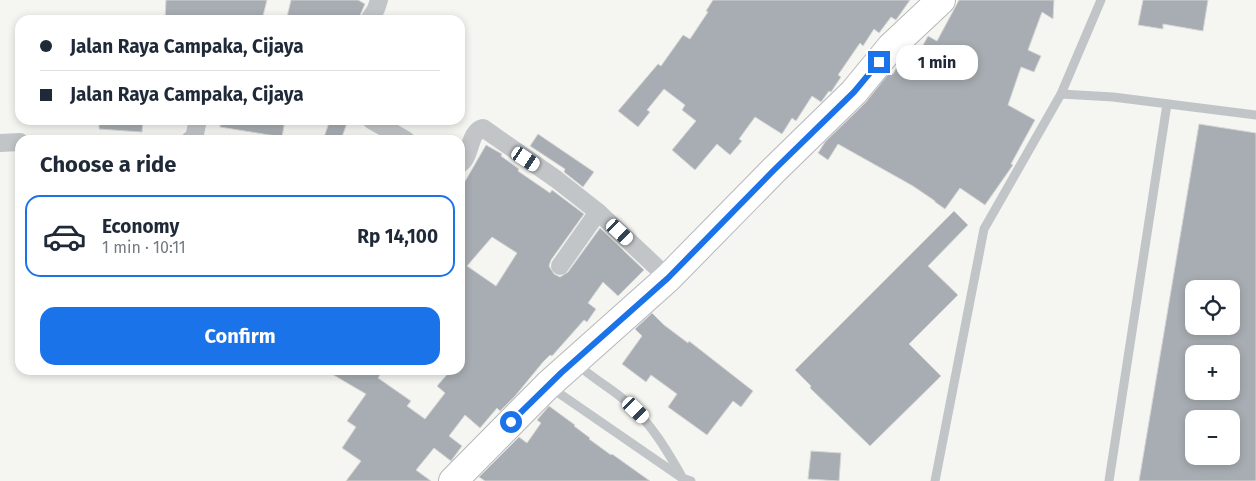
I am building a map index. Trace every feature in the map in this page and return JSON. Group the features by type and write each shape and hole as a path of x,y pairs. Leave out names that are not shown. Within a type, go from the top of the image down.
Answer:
{"main road":[{"path":"452,481 548,385 668,278 854,92 891,48 940,0"}],"street":[{"path":"372,15 379,0"},
{"path":"380,125 397,135"},
{"path":"465,159 475,135 484,128 556,179 598,212 668,278"},
{"path":"0,143 15,142"},
{"path":"560,266 598,212"}],"lane":[{"path":"935,481 984,229 1061,94 1101,0"},
{"path":"1061,94 1113,97 1256,115"},
{"path":"1109,481 1167,104"},
{"path":"574,362 628,402 644,418 687,479"},
{"path":"548,385 687,479"}],"building":[{"path":"166,0 267,0 263,15 165,15"},
{"path":"291,0 358,0 365,4 360,15 287,15"},
{"path":"713,0 910,0 896,20 891,17 879,33 874,29 863,46 860,43 838,75 841,77 831,92 829,91 821,102 812,96 796,121 792,118 782,134 755,117 739,139 742,141 730,155 717,144 695,170 672,150 696,121 682,110 685,105 664,89 647,110 650,112 638,127 618,111 658,64 661,66 683,35 690,39 708,12 706,11"},
{"path":"959,0 1054,0 1053,19 1042,12 1028,50 1041,56 1034,72 1021,67 1008,105 1035,120 1011,164 1013,165 985,205 960,188 945,209 913,186 838,144 828,160 818,153 825,142 865,103 890,72 893,74 906,54 916,58 928,36 937,41"},
{"path":"1143,0 1208,0 1203,31 1163,24 1163,29 1138,25"},
{"path":"1199,124 1256,133 1256,481 1139,481"},
{"path":"99,125 143,125 142,132 99,129"},
{"path":"220,125 284,125 282,135 270,135 220,127"},
{"path":"328,125 346,125 343,135 325,135"},
{"path":"538,134 594,172 583,187 564,172 565,169 530,146"},
{"path":"486,145 502,154 501,156 519,169 518,171 550,193 552,190 584,214 551,260 549,266 554,274 560,277 568,272 600,228 644,270 618,296 603,282 588,303 596,309 587,322 584,320 552,356 550,355 543,362 515,396 500,411 497,408 480,428 465,415 449,436 462,446 451,461 434,448 416,470 431,481 346,481 361,461 342,448 356,427 347,421 366,394 334,375 380,375 378,378 411,401 407,406 425,419 445,393 437,386 447,375 465,375 465,181","holes":["492,237 517,253 496,286 467,266"]},
{"path":"954,211 968,225 928,266 958,295 909,344 941,376 870,446 810,388 811,386 795,370"},
{"path":"652,313 664,325 688,343 689,341 753,391 741,407 733,401 707,435 668,407 677,394 651,375 646,382 622,364 642,336 635,329"},
{"path":"549,406 575,425 589,439 650,481 485,481 479,477 519,437 527,443 541,423 537,420"},
{"path":"811,451 841,453 839,481 808,479"}],"route":[{"path":"511,422 561,373 668,278 854,92 879,62"}]}
